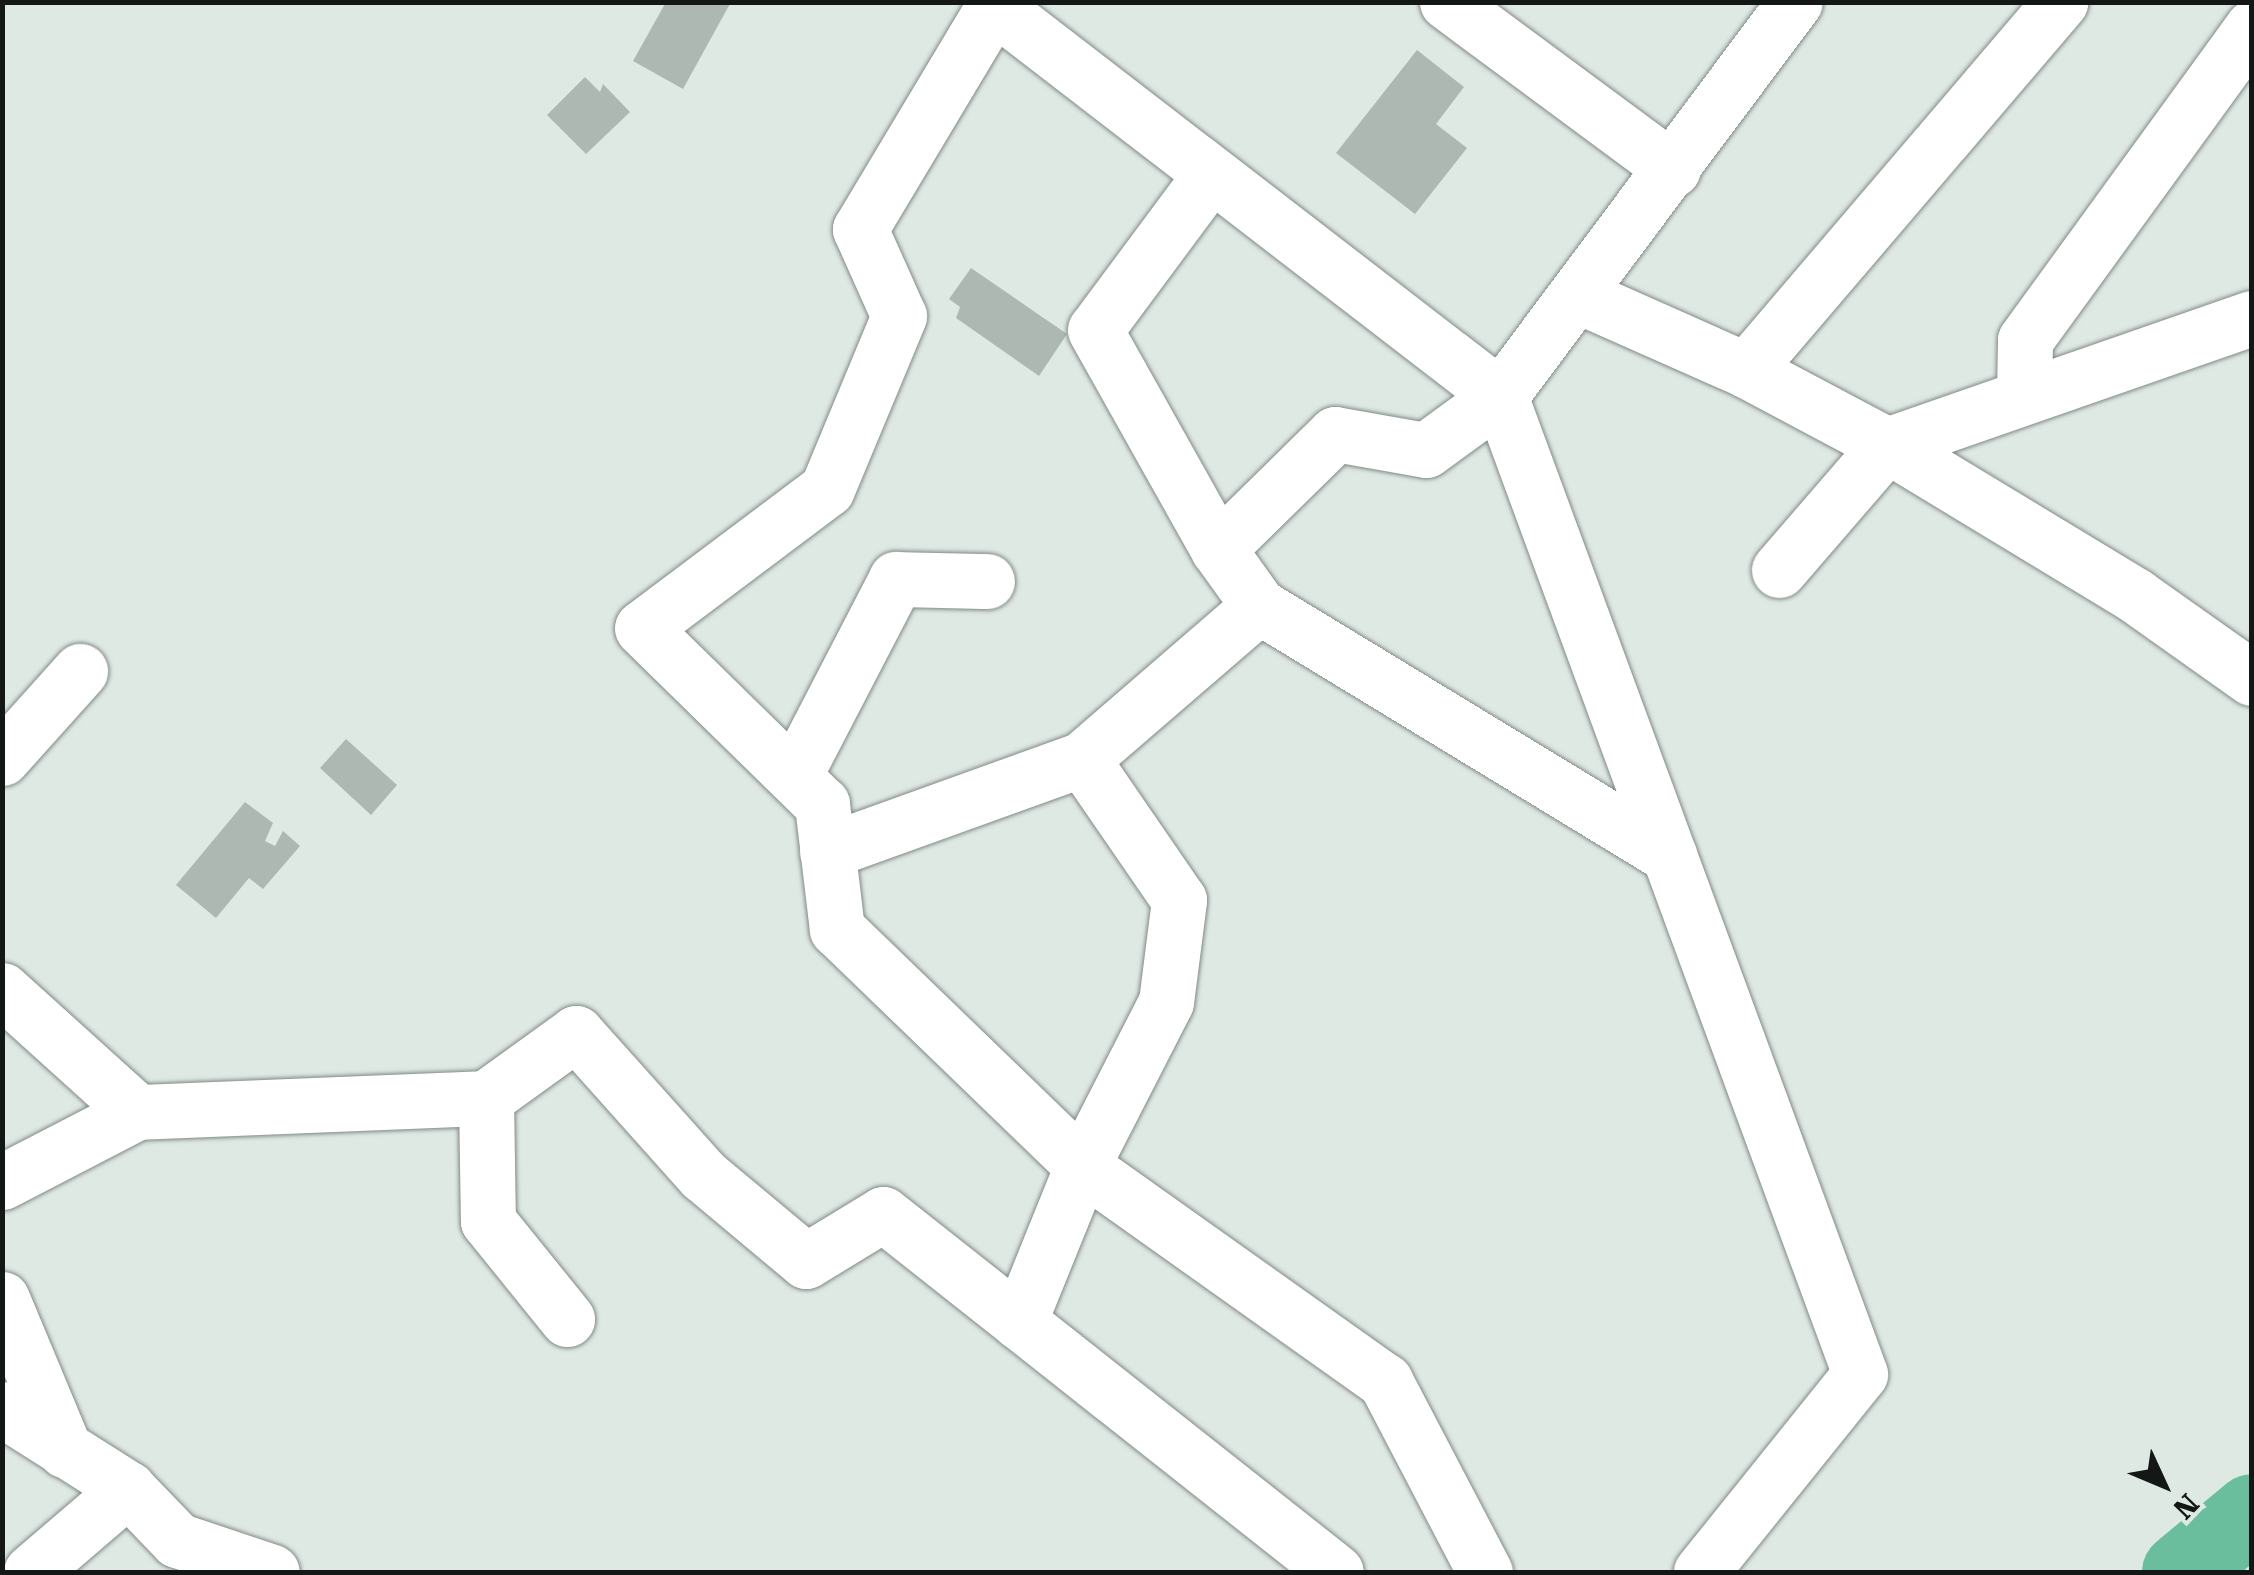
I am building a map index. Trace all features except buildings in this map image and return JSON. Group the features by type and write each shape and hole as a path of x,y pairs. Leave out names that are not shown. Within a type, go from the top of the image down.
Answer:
{"street":[{"path":"1447,2 1673,169"},
{"path":"1218,549 1335,434 1426,450 1500,396 1795,2"},
{"path":"1746,370 2060,2"},
{"path":"1485,1572 1384,1381 1082,1166 836,929 822,804 642,628 827,489 899,316 860,229 995,4 1500,396 1860,1374 1701,1572"},
{"path":"2024,394 2025,340 2252,27"},
{"path":"1212,174 1095,330 1218,549 1259,606 1669,854"},
{"path":"1577,295 1746,370 1886,445 2136,596 2252,678"},
{"path":"1779,570 1886,445 2252,318"},
{"path":"794,776 896,578 988,581"},
{"path":"827,851 1082,759 1259,606"},
{"path":"2,758 80,671"},
{"path":"1019,1322 1082,1166 1166,1002 1179,900 1082,759"},
{"path":"2,990 138,1112"},
{"path":"2,1182 138,1112 486,1098 576,1033 703,1175 806,1261 883,1214 1336,1572"},
{"path":"486,1098 488,1222 567,1320"},
{"path":"2,1299 65,1450"},
{"path":"2,1408 128,1489 176,1540 272,1572"},
{"path":"31,1572 128,1489"}],"waterway":[{"path":"2181,1572 2252,1513"}]}
